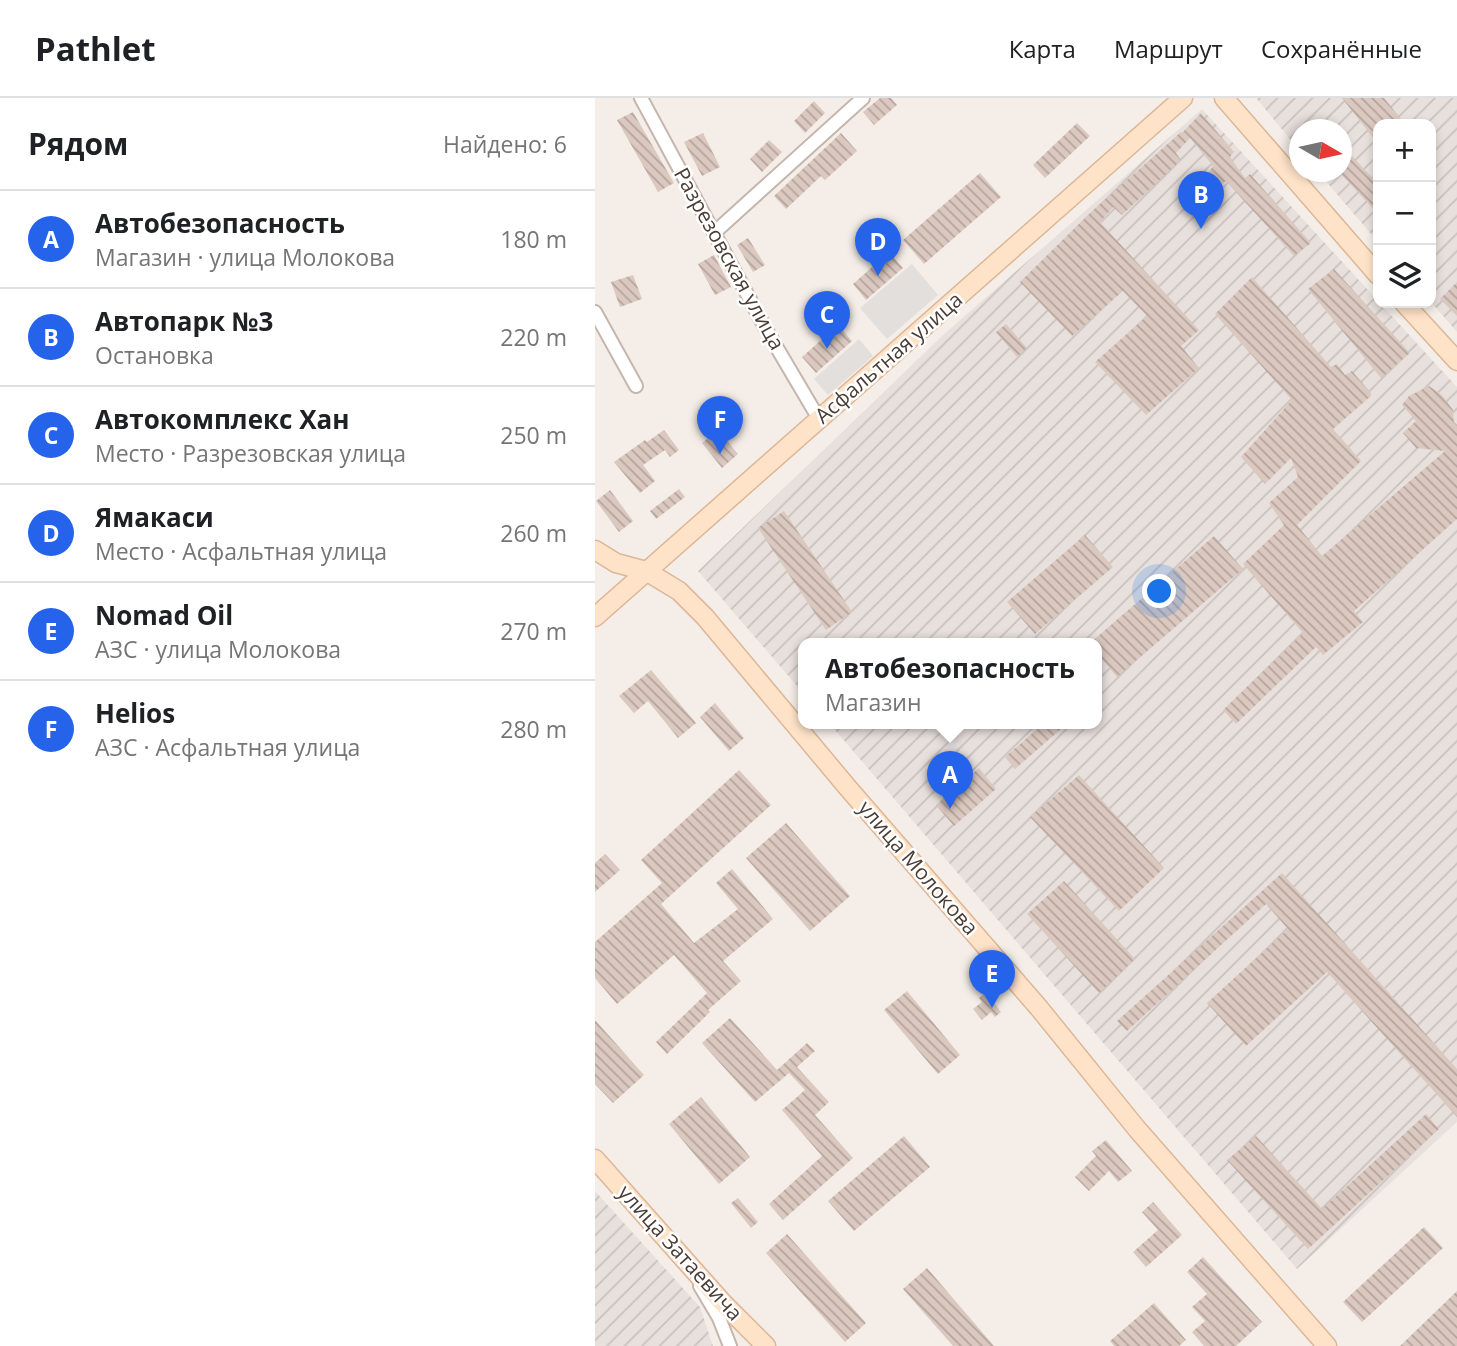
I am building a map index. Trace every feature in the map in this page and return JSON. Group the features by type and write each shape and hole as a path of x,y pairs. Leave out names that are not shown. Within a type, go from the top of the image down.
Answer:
{"street":[{"name":"Разрезовская улица","path":"641,98 767,331 819,419"},
{"path":"715,232 863,98"},
{"name":"Асфальтная улица","path":"595,617 1183,98"},
{"path":"1224,98 1373,269"},
{"path":"1409,308 1457,361"},
{"path":"595,313 635,386"},
{"name":"улица Молокова","path":"595,550 616,563 646,571 679,591 705,617 798,728"},
{"name":"улица Молокова","path":"799,729 1013,977 1137,1129 1327,1346"},
{"name":"улица Затаевича","path":"595,1159 723,1303 766,1346"},
{"path":"680,1253 719,1318 730,1346"}],"shaded area":[{"path":"1256,98 1457,98 1457,332 1436,308 1436,119 1373,119 1373,236 1327,182 1352,182 1352,119 1289,119 1289,138"},
{"path":"1202,109 1373,295 1373,308 1385,308 1457,387 1457,1122 1297,1269 834,729 1102,729 1102,638 798,638 798,687 698,571 944,334"},
{"path":"912,264 938,295 887,339 860,308"},
{"path":"859,339 873,356 828,395 814,379"},
{"path":"595,1191 700,1307 713,1346 595,1346"}],"building":[{"path":"880,98 891,98 897,105 874,125 863,112"},
{"path":"1342,98 1384,98 1401,119 1373,119 1373,138"},
{"path":"814,101 825,113 805,133 794,121"},
{"path":"633,112 674,183 658,192 617,120"},
{"path":"1201,113 1234,152 1230,157 1245,178 1250,174 1311,243 1294,256 1226,181 1214,191 1203,181 1213,166 1190,138 1176,153 1181,160 1122,215 1113,207 1100,222 1199,330 1181,346 1199,368 1146,415 1095,362 1147,316 1123,291 1072,336 1020,282 1091,212 1182,133"},
{"path":"1077,123 1090,136 1045,178 1033,165"},
{"path":"703,133 720,167 702,176 684,142"},
{"path":"841,133 857,151 825,180 821,176 786,209 774,196"},
{"path":"769,140 782,152 762,172 750,159"},
{"path":"1352,156 1373,179 1373,209 1348,182 1352,182"},
{"path":"980,173 1001,197 924,264 903,240"},
{"path":"748,238 765,265 753,272 737,245"},
{"path":"889,252 903,268 866,300 853,284"},
{"path":"714,255 731,287 715,295 698,264"},
{"path":"1334,269 1410,353 1381,378 1308,289"},
{"path":"633,275 642,299 620,307 611,282"},
{"path":"1252,277 1331,367 1337,364 1345,375 1352,371 1371,393 1371,396 1333,429 1361,461 1297,525 1322,556 1445,451 1416,448 1403,433 1416,421 1402,405 1409,396 1429,386 1442,395 1453,410 1454,422 1457,425 1457,519 1354,611 1363,622 1323,655 1316,647 1236,724 1223,710 1303,633 1243,564 1284,525 1269,503 1298,477 1291,458 1265,484 1241,457 1292,400 1215,314"},
{"path":"1457,282 1457,316 1440,299"},
{"path":"1006,324 1027,348 1017,357 996,332"},
{"path":"838,325 852,341 816,373 802,357"},
{"path":"664,430 679,450 670,457 665,450 643,465 655,481 640,493 614,462"},
{"path":"718,430 738,454 722,468 702,443"},
{"path":"679,489 685,497 656,519 650,511"},
{"path":"610,490 633,521 619,532 596,501"},
{"path":"784,511 852,612 826,630 758,528"},
{"path":"1085,535 1113,567 1035,634 1007,602"},
{"path":"1214,536 1243,569 1117,677 1102,659 1102,638 1096,638"},
{"path":"651,670 696,723 678,738 648,701 634,713 619,696"},
{"path":"715,703 744,738 729,751 700,717"},
{"path":"1037,729 1061,729 1015,769 1005,757"},
{"path":"979,768 996,789 954,826 936,805"},
{"path":"739,770 771,805 661,904 694,943 738,909 716,883 732,869 773,919 723,961 741,981 708,1010 710,1012 667,1054 656,1042 707,993 674,955 617,1004 595,978 595,942 662,883 641,860"},
{"path":"1079,775 1164,868 1119,911 1030,817"},
{"path":"786,823 850,896 810,931 746,858"},
{"path":"605,854 620,870 595,892 595,863"},
{"path":"1282,873 1457,1069 1457,1117 1327,972 1246,1046 1207,1003 1288,929 1266,904 1127,1031 1117,1021"},
{"path":"1064,881 1135,959 1099,993 1027,914"},
{"path":"907,991 960,1055 938,1074 884,1010"},
{"path":"986,992 1001,1012 995,1017 991,1012 982,1020 973,1009 982,1002 979,998"},
{"path":"730,1018 777,1070 807,1043 815,1051 797,1067 829,1102 815,1115 853,1158 783,1220 769,1204 822,1156 782,1110 805,1090 789,1073 755,1102 702,1043"},
{"path":"595,1020 644,1075 613,1103 595,1084"},
{"path":"701,1097 750,1157 719,1184 669,1124"},
{"path":"1426,1114 1439,1129 1308,1249 1227,1160 1256,1136 1322,1209"},
{"path":"904,1136 930,1167 854,1231 828,1201"},
{"path":"1106,1140 1132,1171 1118,1182 1109,1171 1089,1191 1075,1177 1096,1156 1092,1151"},
{"path":"738,1198 758,1222 751,1228 731,1203"},
{"path":"1153,1202 1182,1235 1146,1267 1133,1252 1158,1230 1142,1212"},
{"path":"1424,1227 1443,1248 1362,1322 1343,1302"},
{"path":"787,1234 866,1323 845,1342 766,1253"},
{"path":"1203,1257 1262,1322 1236,1346 1204,1346 1192,1332 1205,1321 1192,1307 1207,1294 1187,1272"},
{"path":"927,1268 994,1346 953,1346 903,1289"},
{"path":"1457,1291 1457,1346 1400,1346"},
{"path":"1154,1303 1186,1340 1179,1346 1114,1346 1110,1341"}],"place":[{"name":"Автопарк №3","path":"1201,229"},
{"name":"Ямакаси","path":"878,276"},
{"name":"Автокомплекс Хан","path":"827,349"},
{"name":"Helios","path":"720,454"},
{"name":"Автобезопасность","path":"950,809"},
{"name":"Nomad Oil","path":"992,1008"}]}
